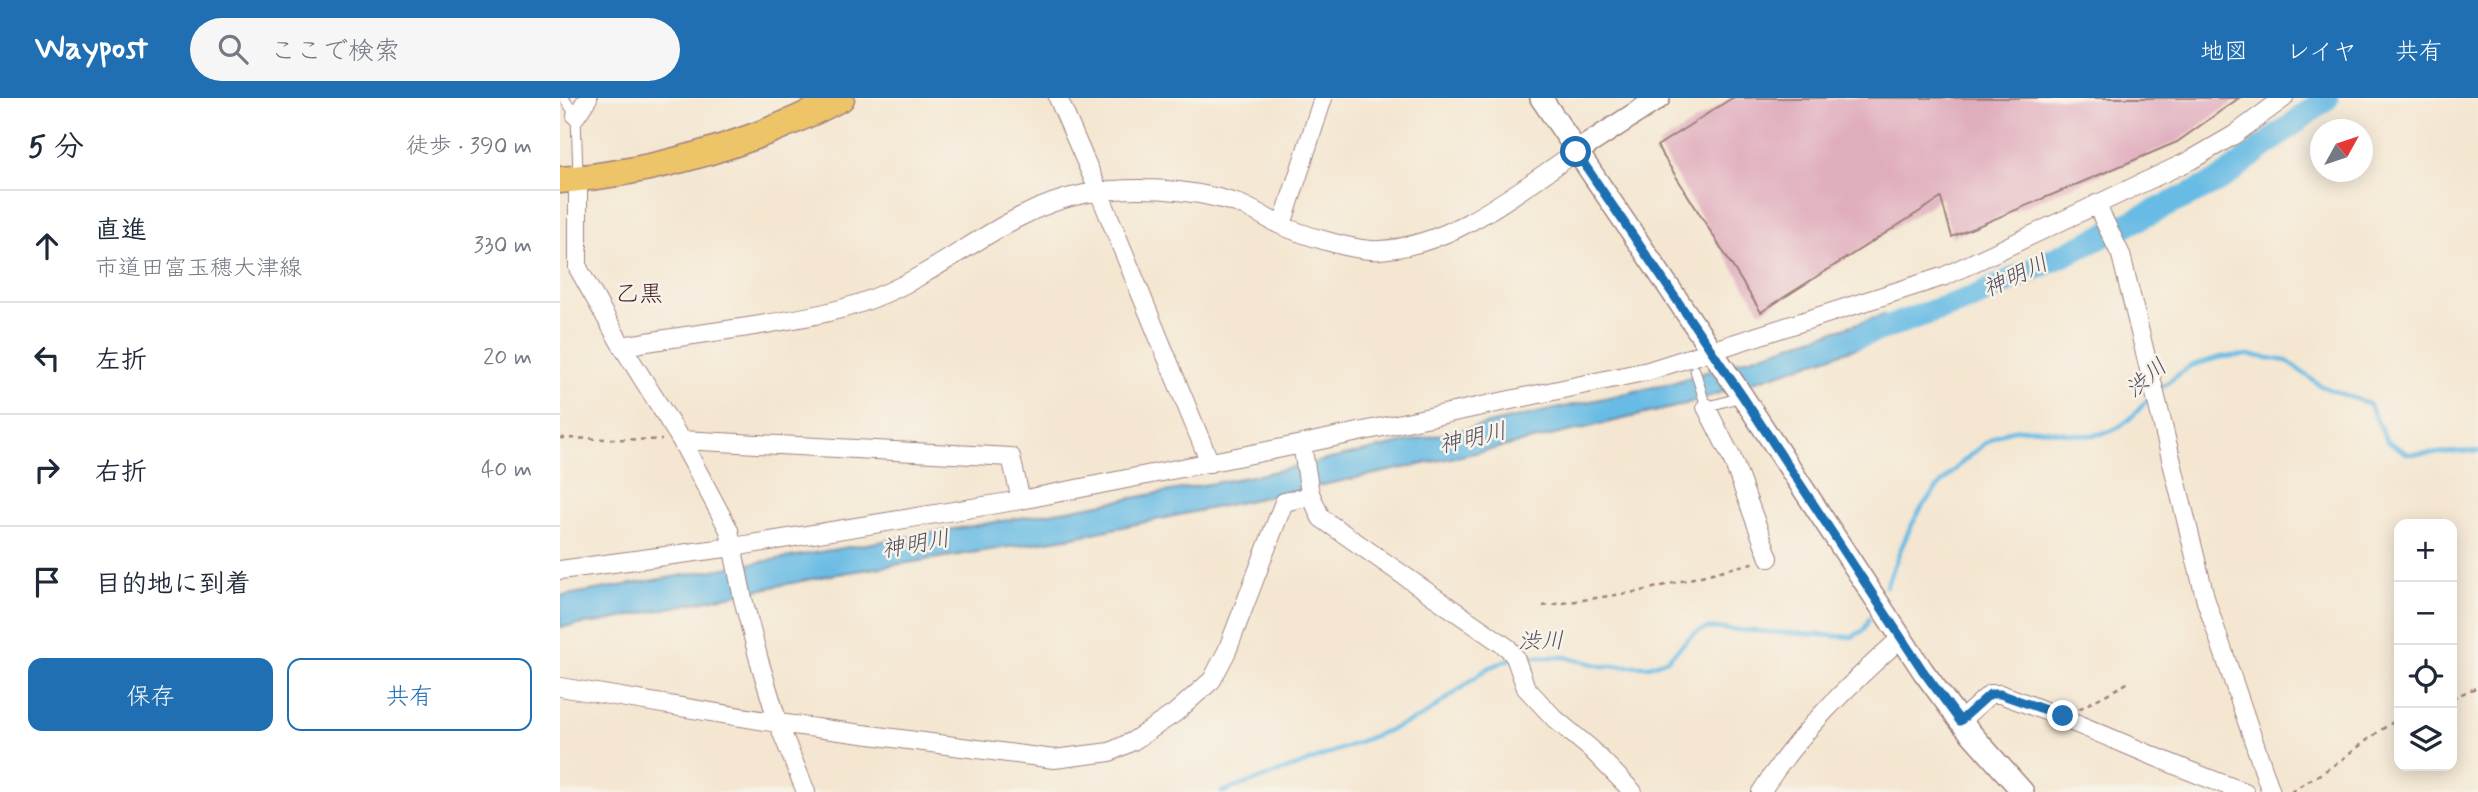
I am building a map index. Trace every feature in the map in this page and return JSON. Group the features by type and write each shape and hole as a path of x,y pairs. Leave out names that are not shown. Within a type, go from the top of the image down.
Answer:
{"main road":[{"path":"569,180 670,162 711,150 757,136 841,98"}],"street":[{"path":"576,116 588,98"},
{"path":"1058,98 1210,463"},
{"path":"1282,225 1323,98"},
{"path":"1541,98 1901,638 1960,721 2023,792"},
{"path":"622,345 847,309 925,274 1019,218 1053,202 1083,194 1127,189 1206,195 1238,203 1282,225 1354,248 1378,251 1423,242 1473,221 1659,98"},
{"path":"560,570 734,552 1210,463 1302,449 1648,371 1693,364 1945,276 2099,209 2234,135 2284,98"},
{"path":"569,180 578,268 681,440 729,530 743,599 778,723 806,792"},
{"path":"2099,209 2121,255 2206,601 2272,792"},
{"path":"1705,404 1732,458 1769,558"},
{"path":"681,440 1011,457 1021,500"},
{"path":"1302,449 1311,495 1321,518 1508,648 1515,657 1526,688 1633,792"},
{"path":"560,687 778,723 1054,758 1110,752 1133,741 1175,713 1212,680 1227,651 1284,502 1311,495"},
{"path":"1761,792 1806,730 1851,683 1901,638"},
{"path":"1960,721 1990,694 2000,694 2063,716 2192,773 2245,792"}],"lane":[{"path":"564,98 576,116 569,180"},
{"path":"1693,364 1705,404 1741,395"}],"path":[{"path":"560,438 681,440"},
{"path":"1542,606 1642,591 1769,558"},
{"path":"2063,716 2131,681"},
{"path":"2457,696 2478,687"},
{"path":"2291,792 2394,722"}],"water":[{"path":"1884,315 1894,336 1679,406 1494,449 1079,536 831,575 601,622 560,627 560,596 1263,474 1672,383"}],"building":[{"path":"1732,98 2239,98 2177,142 1952,237 1941,198 1761,312 1657,146"}],"waterway":[{"name":"神明川","path":"1860,336 1975,297 2220,180 2327,98"},
{"name":"渋川","path":"2159,389 2190,366 2221,357 2249,355 2287,361 2321,386 2369,404 2387,441 2408,454 2478,451"},
{"name":"渋川","path":"1886,586 1919,512 1947,478 1986,443 2009,431 2023,429 2079,435 2106,433 2128,421 2150,397"},
{"name":"渋川","path":"1518,657 1565,657 1602,666 1649,666 1668,659 1693,634 1708,628 1852,637 1864,630 1869,619"},
{"name":"渋川","path":"1222,792 1300,765 1422,717 1488,668 1510,659"}],"district":[{"name":"乙黒","path":"639,294"}],"route":[{"path":"1576,152 1743,397 1923,671 1960,721 1990,694 2000,694 2063,716"}]}
